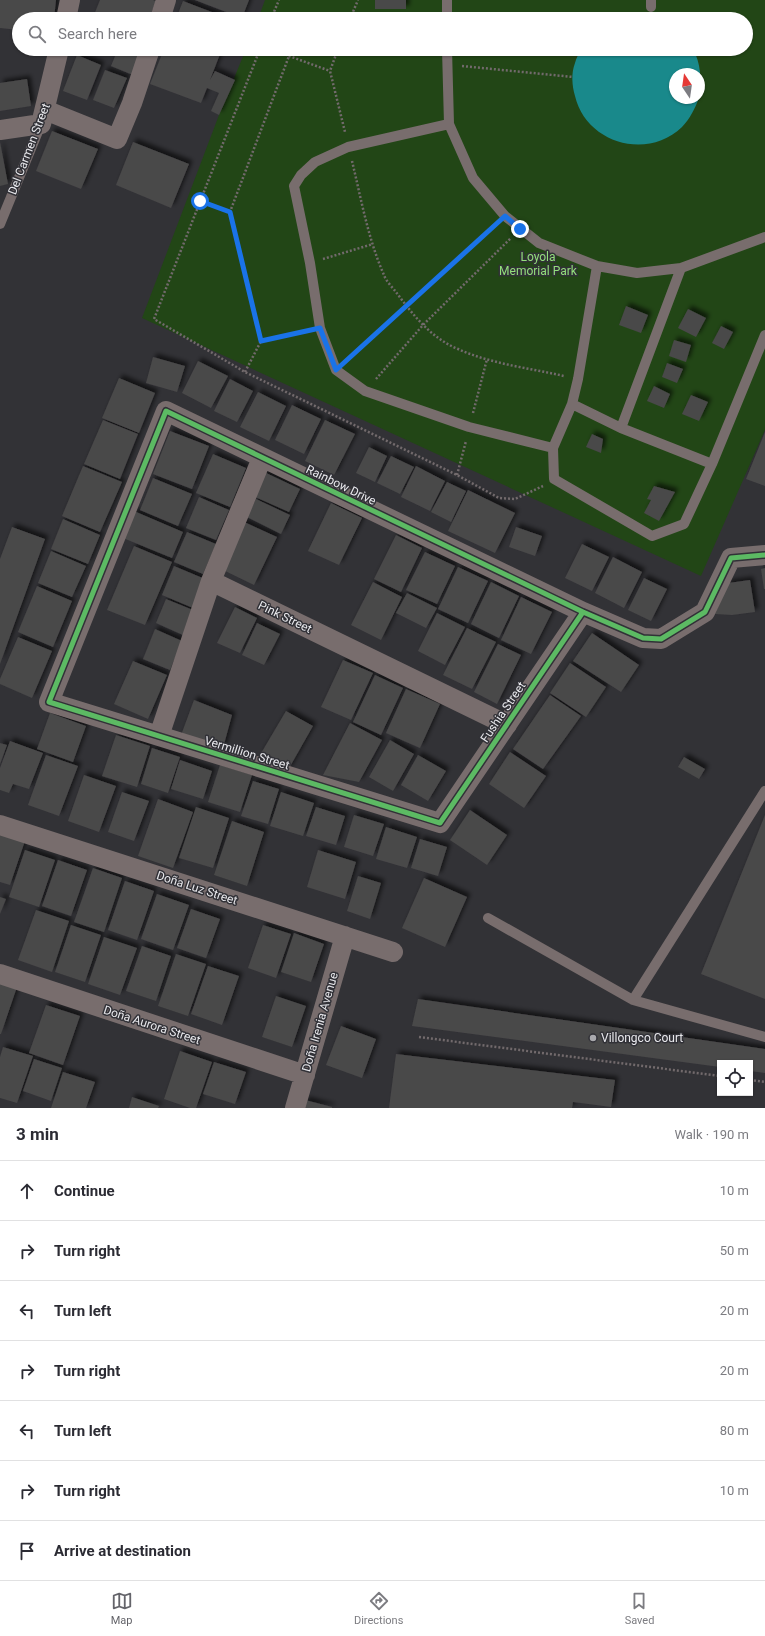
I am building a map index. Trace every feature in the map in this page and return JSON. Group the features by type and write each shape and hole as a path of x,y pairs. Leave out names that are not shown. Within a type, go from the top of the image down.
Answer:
{"street":[{"path":"67,12 70,0"},
{"path":"162,12 166,0"},
{"name":"Del Carmen Street","path":"43,117 57,56"},
{"path":"0,130 43,117 117,139 132,103 148,56"},
{"name":"Rainbow Drive","path":"49,702 166,412 583,612 643,638 661,639 705,612 732,558 765,554"},
{"path":"158,736 211,581 262,458"},
{"name":"Pink Street","path":"211,581 507,725"},
{"name":"Fushia Street","path":"440,823 583,612"},
{"name":"Vermillion Street","path":"49,702 440,823"},
{"name":"Doña Luz Street","path":"0,825 393,952"},
{"name":"Doña Irenia Avenue","path":"295,1108 345,936"},
{"name":"Doña Aurora Street","path":"0,974 304,1075"}],"lane":[{"path":"447,0 447,12"},
{"path":"447,56 449,124 473,178 505,216 539,243 597,266 637,273 681,268 765,237"},
{"name":"Del Carmen Street","path":"0,224 43,117"},
{"path":"449,124 348,147 315,162 301,175 294,186 310,263 320,328 336,370 365,392 470,427 553,448"},
{"path":"597,266 578,379 572,404 553,448 554,479 652,536 684,524 712,464 765,335"},
{"path":"621,428 681,268"},
{"path":"572,404 621,428 712,464"},
{"path":"633,1000 765,791"},
{"path":"488,918 633,1000 765,1036"}],"path":[{"path":"274,12 279,0"},
{"path":"353,12 358,0"},
{"path":"257,56 154,320 245,372 450,472 499,498 514,499 535,491 554,479"},
{"path":"245,372 261,341 230,212 289,56 330,71"},
{"path":"335,56 330,71 373,244 384,276 407,307 423,325 442,342 459,350 487,359 578,379"},
{"path":"447,65 573,76"},
{"path":"200,201 230,212"},
{"path":"336,370 407,307 505,216"},
{"path":"365,392 423,325 520,229"},
{"path":"310,263 373,244"},
{"path":"261,341 320,328"},
{"path":"420,1037 717,1076"},
{"path":"753,1080 765,1082"}],"green space":[{"name":"Loyola Memorial Park","path":"265,0 765,0 765,430 701,576 142,318 219,115 243,56 753,56 753,12 261,12"}],"water":[{"path":"578,56 696,56 699,68 669,68 669,104 696,104 685,124 668,137 652,143 636,145 620,142 604,135 591,125 581,112 575,96 572,75"}],"building":[{"path":"0,0 56,0 55,12 12,12 12,29 0,28"},
{"path":"100,0 156,1 152,12 95,12"},
{"path":"195,0 249,0 244,12 226,12"},
{"path":"375,0 406,0 406,9 375,9"},
{"path":"183,1 212,12 179,12"},
{"path":"77,56 101,65 87,100 63,91"},
{"path":"115,56 141,56 133,75 111,66"},
{"path":"161,56 219,56 210,80 215,71 235,80 219,115 211,111 219,93 207,88 201,103 150,84"},
{"path":"105,70 127,78 114,108 93,100"},
{"path":"27,79 31,106 0,111 0,83"},
{"path":"52,131 98,149 81,189 36,171"},
{"path":"0,142 8,184 0,186"},
{"path":"133,142 189,164 171,208 116,185"},
{"path":"626,306 648,315 641,333 619,325"},
{"path":"688,309 706,318 696,337 678,328"},
{"path":"721,326 733,332 724,349 712,343"},
{"path":"674,340 691,345 686,362 669,356"},
{"path":"153,357 185,366 177,392 146,383"},
{"path":"198,361 228,376 211,408 182,393"},
{"path":"667,363 683,369 677,383 662,377"},
{"path":"119,378 155,393 139,433 102,418"},
{"path":"230,379 253,391 237,422 214,411"},
{"path":"654,386 670,394 664,408 647,401"},
{"path":"258,392 286,406 269,441 240,427"},
{"path":"691,395 708,402 699,421 682,414"},
{"path":"292,405 321,419 304,454 275,440"},
{"path":"103,420 138,434 120,479 84,464"},
{"path":"325,420 355,434 334,475 305,461"},
{"path":"170,431 209,446 192,489 153,474"},
{"path":"765,432 765,486 746,479"},
{"path":"592,434 603,439 601,453 586,447"},
{"path":"369,447 387,456 375,482 356,473"},
{"path":"213,454 246,468 230,507 196,493"},
{"path":"391,456 414,467 400,494 377,483"},
{"path":"83,466 122,482 100,532 62,516"},
{"path":"416,466 445,481 430,511 401,497"},
{"path":"264,472 300,489 289,512 253,496"},
{"path":"153,478 192,494 178,526 140,510"},
{"path":"447,482 466,491 451,522 431,512"},
{"path":"654,486 675,492 659,521 644,513 651,500 647,499"},
{"path":"468,490 515,513 495,553 448,531"},
{"path":"199,497 229,510 216,540 186,528"},
{"path":"256,499 290,515 281,534 247,517"},
{"path":"331,503 362,518 339,565 308,551"},
{"path":"134,511 183,532 172,558 123,538"},
{"path":"63,519 100,535 88,564 51,549"},
{"path":"242,521 277,537 254,585 219,568"},
{"path":"12,527 45,539 0,664 0,559"},
{"path":"516,527 542,536 535,556 509,547"},
{"path":"187,532 216,544 203,574 174,562"},
{"path":"396,535 422,548 401,592 374,579"},
{"path":"582,544 609,557 592,591 565,578"},
{"path":"134,546 172,562 145,625 107,610"},
{"path":"51,551 86,566 72,597 38,583"},
{"path":"425,552 455,566 437,604 406,590"},
{"path":"613,557 642,572 624,608 595,593"},
{"path":"174,566 205,579 193,608 162,595"},
{"path":"458,567 488,581 468,623 438,609"},
{"path":"765,568 765,589 764,589 761,569"},
{"path":"644,578 667,589 651,621 628,610"},
{"path":"750,580 755,612 732,615 715,614 728,583"},
{"path":"373,582 402,597 381,640 351,625"},
{"path":"491,582 519,596 499,638 471,624"},
{"path":"37,586 72,601 53,647 18,632"},
{"path":"407,593 437,608 426,628 396,613"},
{"path":"521,597 552,612 531,654 501,640"},
{"path":"166,599 193,610 183,635 156,623"},
{"path":"235,607 257,618 240,653 217,643"},
{"path":"437,613 465,627 445,665 418,651"},
{"path":"257,623 280,634 264,665 242,655"},
{"path":"467,628 496,642 472,689 443,675"},
{"path":"155,629 182,641 170,670 143,659"},
{"path":"592,633 639,665 621,692 573,661"},
{"path":"18,637 52,651 32,698 0,684 0,679"},
{"path":"498,644 521,655 497,704 474,692"},
{"path":"343,660 373,673 351,720 321,707"},
{"path":"133,661 167,675 148,719 114,704"},
{"path":"570,663 606,687 586,717 550,693"},
{"path":"375,675 403,688 381,735 353,722"},
{"path":"406,689 440,704 420,748 386,733"},
{"path":"550,695 581,716 543,769 513,749"},
{"path":"194,700 232,715 223,748 180,738"},
{"path":"286,711 313,726 288,770 260,755"},
{"path":"50,713 86,726 73,762 37,749"},
{"path":"350,723 382,740 359,782 323,775"},
{"path":"116,735 150,746 137,787 102,776"},
{"path":"390,740 414,754 393,791 369,777"},
{"path":"10,741 43,753 29,789 13,784 9,793 0,790 0,768"},
{"path":"0,743 7,745 0,764"},
{"path":"152,748 180,757 168,793 141,784"},
{"path":"510,752 546,776 524,808 489,784"},
{"path":"46,755 78,766 59,816 28,805"},
{"path":"418,755 446,771 428,801 401,785"},
{"path":"684,757 705,769 699,779 678,767"},
{"path":"180,760 212,771 203,799 171,789"},
{"path":"220,765 252,775 240,812 208,802"},
{"path":"84,775 116,786 99,832 68,821"},
{"path":"253,781 279,789 268,824 241,816"},
{"path":"122,792 149,801 134,841 108,832"},
{"path":"281,792 314,803 303,836 270,826"},
{"path":"158,799 193,812 173,868 138,856"},
{"path":"196,807 229,818 213,868 179,858"},
{"path":"316,807 345,816 336,845 306,836"},
{"path":"470,810 507,835 487,865 450,840"},
{"path":"354,815 384,824 373,856 344,847"},
{"path":"765,815 765,999 701,974"},
{"path":"232,821 264,832 247,886 214,875"},
{"path":"386,827 417,837 407,868 376,859"},
{"path":"0,828 27,835 10,885 0,882"},
{"path":"420,839 447,847 438,876 411,868"},
{"path":"25,850 55,860 39,907 9,897"},
{"path":"318,850 356,862 345,899 307,887"},
{"path":"58,860 87,870 71,916 42,906"},
{"path":"93,868 122,878 104,932 74,922"},
{"path":"358,876 381,883 370,919 347,911"},
{"path":"424,878 467,897 445,947 402,928"},
{"path":"125,881 154,891 137,940 108,930"},
{"path":"157,894 189,905 173,950 141,939"},
{"path":"0,897 6,899 0,914"},
{"path":"191,909 220,919 206,958 177,948"},
{"path":"36,910 69,921 52,972 18,960"},
{"path":"71,925 101,935 85,982 55,972"},
{"path":"263,925 291,934 276,978 248,968"},
{"path":"294,933 324,944 311,982 281,972"},
{"path":"104,937 137,948 120,995 88,984"},
{"path":"142,946 171,956 156,1001 126,991"},
{"path":"176,954 206,964 188,1016 158,1006"},
{"path":"208,966 239,976 222,1025 191,1014"},
{"path":"0,981 17,987 1,1034 0,1034"},
{"path":"276,996 306,1006 292,1047 262,1037"},
{"name":"Villongco Court","path":"418,999 765,1049 765,1073 753,1071 753,1060 717,1060 717,1067 412,1026"},
{"path":"46,1005 80,1016 63,1065 29,1053"},
{"path":"341,1026 376,1039 362,1078 326,1065"},
{"path":"3,1047 33,1056 17,1103 0,1098 0,1057"},
{"path":"180,1051 212,1062 196,1108 190,1108 164,1099"},
{"path":"396,1054 615,1080 611,1107 573,1102 572,1108 389,1108"},
{"path":"34,1059 62,1068 51,1101 23,1091"},
{"path":"214,1062 246,1072 235,1104 203,1094"},
{"path":"63,1072 95,1082 86,1108 51,1108"},
{"path":"132,1097 159,1106 158,1108 129,1108"},
{"path":"305,1100 332,1107 332,1108 303,1108"}],"cycle path":[{"path":"583,612 440,823 49,702 166,411 583,612 643,638 661,639 705,612 731,558 765,555"}],"place":[{"name":"Villongco Court","path":"593,1038"}],"route":[{"path":"200,201 230,212 261,341 320,328 336,370 407,307 505,216 520,229"}]}
